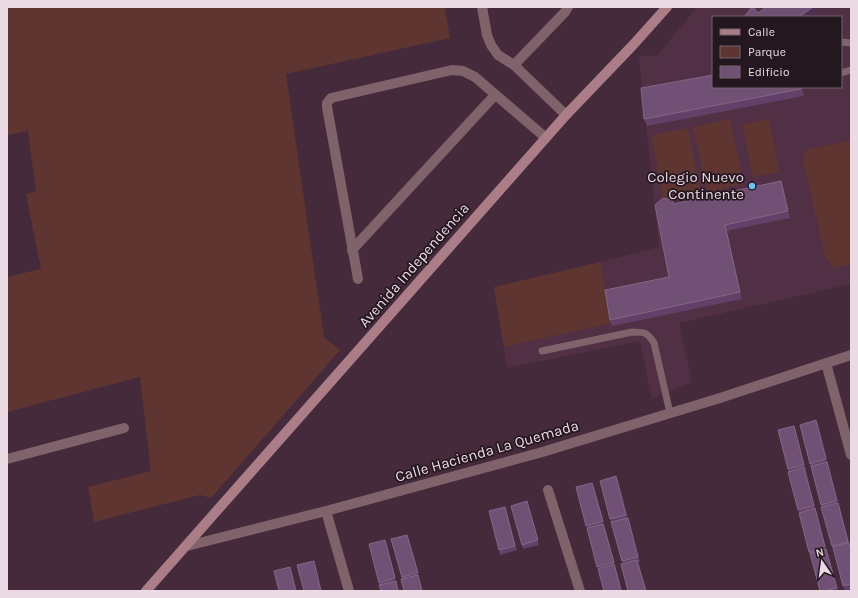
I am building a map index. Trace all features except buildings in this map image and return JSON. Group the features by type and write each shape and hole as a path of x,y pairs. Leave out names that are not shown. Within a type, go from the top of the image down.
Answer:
{"street":[{"path":"482,7 485,30 491,45 498,55 514,65 566,115"},
{"path":"514,65 565,12 568,7"},
{"name":"Avenida Independencia","path":"187,546 566,115 667,7"},
{"path":"358,279 327,108 329,101 334,97 458,70 470,74 546,138"},
{"path":"352,250 495,95"},
{"name":"Calle Hacienda La Quemada","path":"187,546 326,511 539,453 851,355"},
{"path":"826,364 851,455"},
{"path":"7,460 124,428"},
{"path":"548,490 580,591"},
{"path":"326,511 349,591"},
{"path":"146,591 187,546"}],"lane":[{"path":"542,351 632,332 644,332 649,335 654,343 670,413"}],"shaded area":[{"name":"Colegio Nuevo Continente","path":"697,7 851,7 851,284 679,323 692,382 652,399 640,341 507,368 494,287 659,247 639,56 649,55 656,57"}],"green space":[{"path":"7,7 445,7 450,38 286,74 324,337 340,350 211,498 200,495 94,522 88,487 151,471 140,377 7,412 7,277 41,269 26,194 36,191 28,131 7,135"},
{"path":"730,119 744,184 707,192 693,127"},
{"path":"769,119 779,172 753,177 742,124"},
{"path":"688,128 701,194 664,201 651,135"},
{"path":"851,140 851,264 834,268 826,259 803,162 806,150"},
{"path":"600,262 612,323 504,347 494,287"}],"place":[{"name":"Colegio Nuevo Continente","path":"752,186"}]}
